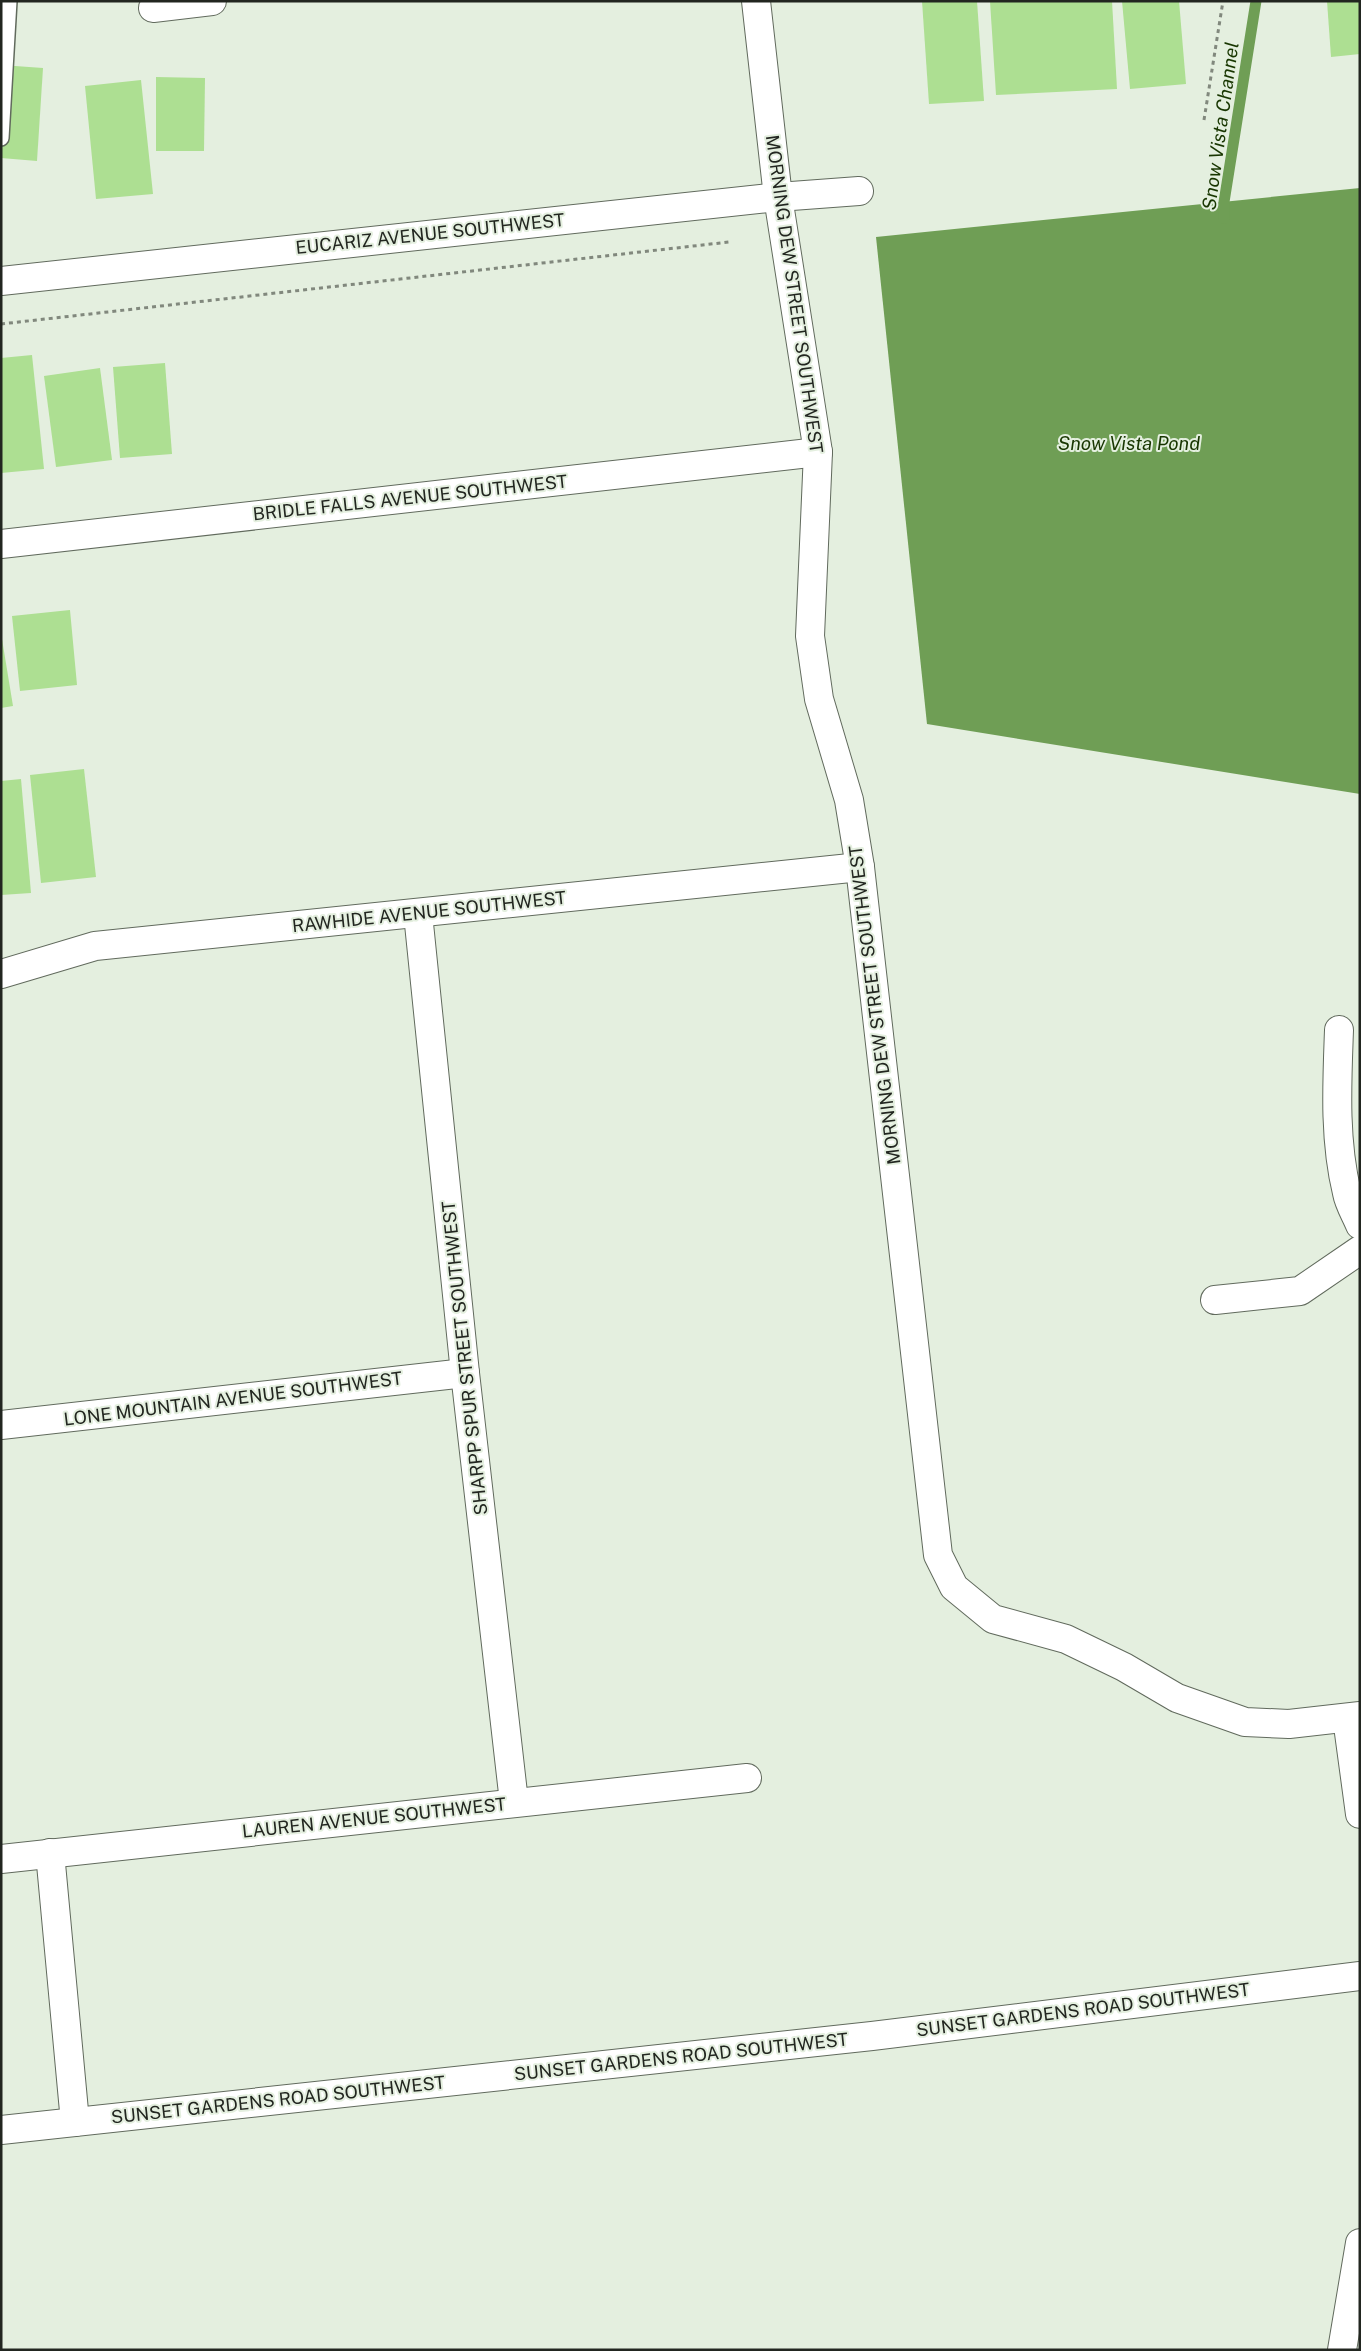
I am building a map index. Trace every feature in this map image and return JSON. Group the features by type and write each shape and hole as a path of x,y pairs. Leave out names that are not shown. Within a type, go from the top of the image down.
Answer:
{"street":[{"path":"153,8 212,1"},
{"name":"MORNING DEW STREET SOUTHWEST","path":"756,1 778,197 818,452 810,636 819,699 849,800 860,867 938,1555 954,1587 993,1619 1066,1638 1124,1667 1177,1698 1245,1722 1288,1724 1354,1717"},
{"name":"EUCARIZ AVENUE SOUTHWEST","path":"1,281 778,197 859,191"},
{"name":"BRIDLE FALLS AVENUE SOUTHWEST","path":"1,544 818,452"},
{"name":"RAWHIDE AVENUE SOUTHWEST","path":"1,974 95,946 860,867"},
{"name":"SHARPP SPUR STREET SOUTHWEST","path":"418,914 465,1373 514,1802"},
{"path":"1338,1030 1336,1108 1341,1155 1347,1195 1360,1225"},
{"path":"1215,1300 1300,1291 1360,1250"},
{"name":"LONE MOUNTAIN AVENUE SOUTHWEST","path":"1,1425 465,1373"},
{"path":"1354,1717 1360,1814"},
{"name":"LAUREN AVENUE SOUTHWEST","path":"1,1859 747,1778"},
{"path":"50,1853 75,2122"},
{"name":"SUNSET GARDENS ROAD SOUTHWEST","path":"1,2130 872,2036 1360,1976"},
{"path":"1342,2350 1360,2243"}],"lane":[{"path":"1,138 8,1"}],"path":[{"path":"1204,120 1223,1"},
{"path":"1,324 729,242"}],"water":[{"name":"Snow Vista Pond","path":"1360,188 1360,794 927,724 876,237"}],"building":[{"path":"922,1 977,1 984,101 929,104"},
{"path":"990,1 1112,1 1117,89 996,95"},
{"path":"1122,1 1179,1 1186,84 1130,89"},
{"path":"1327,1 1360,1 1360,54 1331,57"},
{"path":"1,65 43,68 37,161 1,158"},
{"path":"156,77 205,78 204,151 156,151"},
{"path":"141,80 153,194 96,199 85,86"},
{"path":"32,355 44,469 1,473 1,358"},
{"path":"165,363 172,454 120,458 113,367"},
{"path":"100,368 112,460 56,467 44,376"},
{"path":"70,610 77,685 20,691 12,616"},
{"path":"1,633 13,706 1,708"},
{"path":"84,769 96,877 41,883 30,775"},
{"path":"21,779 31,893 1,895 1,781"}],"waterway":[{"name":"Snow Vista Channel","path":"1224,218 1224,202 1256,1"}]}
